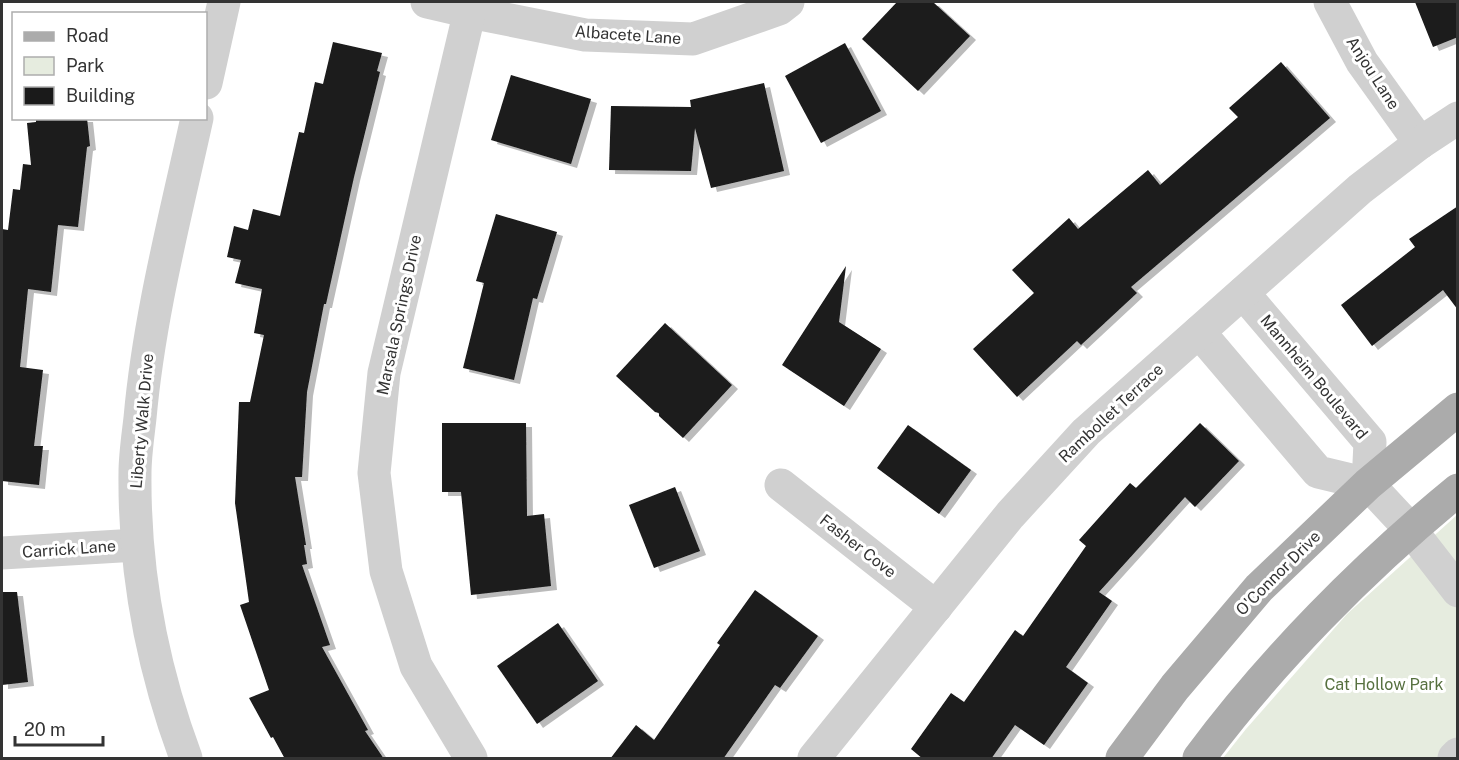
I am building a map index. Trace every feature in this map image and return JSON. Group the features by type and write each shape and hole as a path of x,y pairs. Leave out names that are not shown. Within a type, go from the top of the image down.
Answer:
{"main road":[{"name":"O'Connor Drive","path":"1122,759 1175,687 1259,588 1368,484 1458,409"},
{"path":"1199,759 1256,687 1309,629 1410,529 1458,490"}],"street":[{"path":"207,78 224,2"},
{"name":"Albacete Lane","path":"427,2 471,7 585,35 693,39 779,9 788,2"},
{"name":"Anjou Lane","path":"1330,2 1362,62 1420,142"},
{"name":"Marsala Springs Drive","path":"471,7 384,373 374,473 386,572 416,666 471,759"},
{"name":"Rambollet Terrace","path":"814,759 1010,515 1086,432 1360,189 1420,142 1458,118"},
{"name":"Liberty Walk Drive","path":"186,759 154,657 137,544 135,471 143,381 160,285 197,120"},
{"name":"Mannheim Boulevard","path":"1243,293 1370,442 1368,484"},
{"path":"1199,332 1318,472 1368,484 1410,529 1458,591"},
{"name":"Fasher Cove","path":"781,485 936,608"},
{"name":"Carrick Lane","path":"2,553 137,544"},
{"path":"1454,759 1458,754"}],"green space":[{"name":"Cat Hollow Park","path":"1457,515 1457,758 1223,758 1347,614"}],"building":[{"path":"897,2 933,2 970,36 918,91 862,39"},
{"path":"1415,2 1458,2 1458,37 1433,47"},
{"path":"333,42 382,53 377,71 380,72 326,304 324,304 307,392 302,477 295,477 306,545 304,545 307,564 302,565 330,645 322,647 368,730 365,731 384,759 285,759 249,698 269,690 240,605 249,602 235,503 239,402 250,402 264,335 254,333 262,289 235,283 241,260 227,257 234,226 248,230 253,209 280,216 299,132 304,133 315,82 323,84"},
{"path":"845,43 881,111 821,143 785,76"},
{"path":"1281,62 1330,118 1131,287 1137,293 1081,345 1077,341 1017,397 973,349 1034,293 1012,270 1069,218 1078,229 1148,170 1160,185 1238,117 1229,108"},
{"path":"511,75 591,99 571,164 491,140"},
{"path":"764,83 784,171 711,188 695,128 691,171 609,170 611,106 691,107 690,100"},
{"path":"36,120 87,120 90,146 87,147 78,227 58,225 51,292 28,289 20,367 43,370 34,446 43,446 39,485 2,481 2,229 8,230 13,189 20,190 23,164 31,165 27,123 36,122"},
{"path":"1458,206 1458,310 1443,290 1372,346 1341,305 1415,247 1409,239"},
{"path":"496,214 557,232 537,299 533,298 514,380 463,368 484,283 476,281"},
{"path":"846,266 839,322 881,349 844,406 782,365"},
{"path":"665,323 732,385 683,438 659,416 659,413 655,412 616,376"},
{"path":"442,423 526,423 527,516 544,514 551,586 471,595 461,492 442,492"},
{"path":"1200,423 1239,461 1195,507 1185,497 1099,592 1112,601 1066,667 1088,683 1044,745 1015,725 991,759 923,759 911,749 951,693 964,702 1015,630 1023,636 1086,546 1079,540 1130,483 1136,488"},
{"path":"908,425 971,470 939,514 877,468"},
{"path":"675,487 700,551 654,568 629,505"},
{"path":"755,590 818,636 780,688 775,685 723,759 610,759 636,725 654,740 720,645 717,643"},
{"path":"2,592 17,592 28,682 2,685"},
{"path":"558,623 598,681 537,724 497,666"}]}
